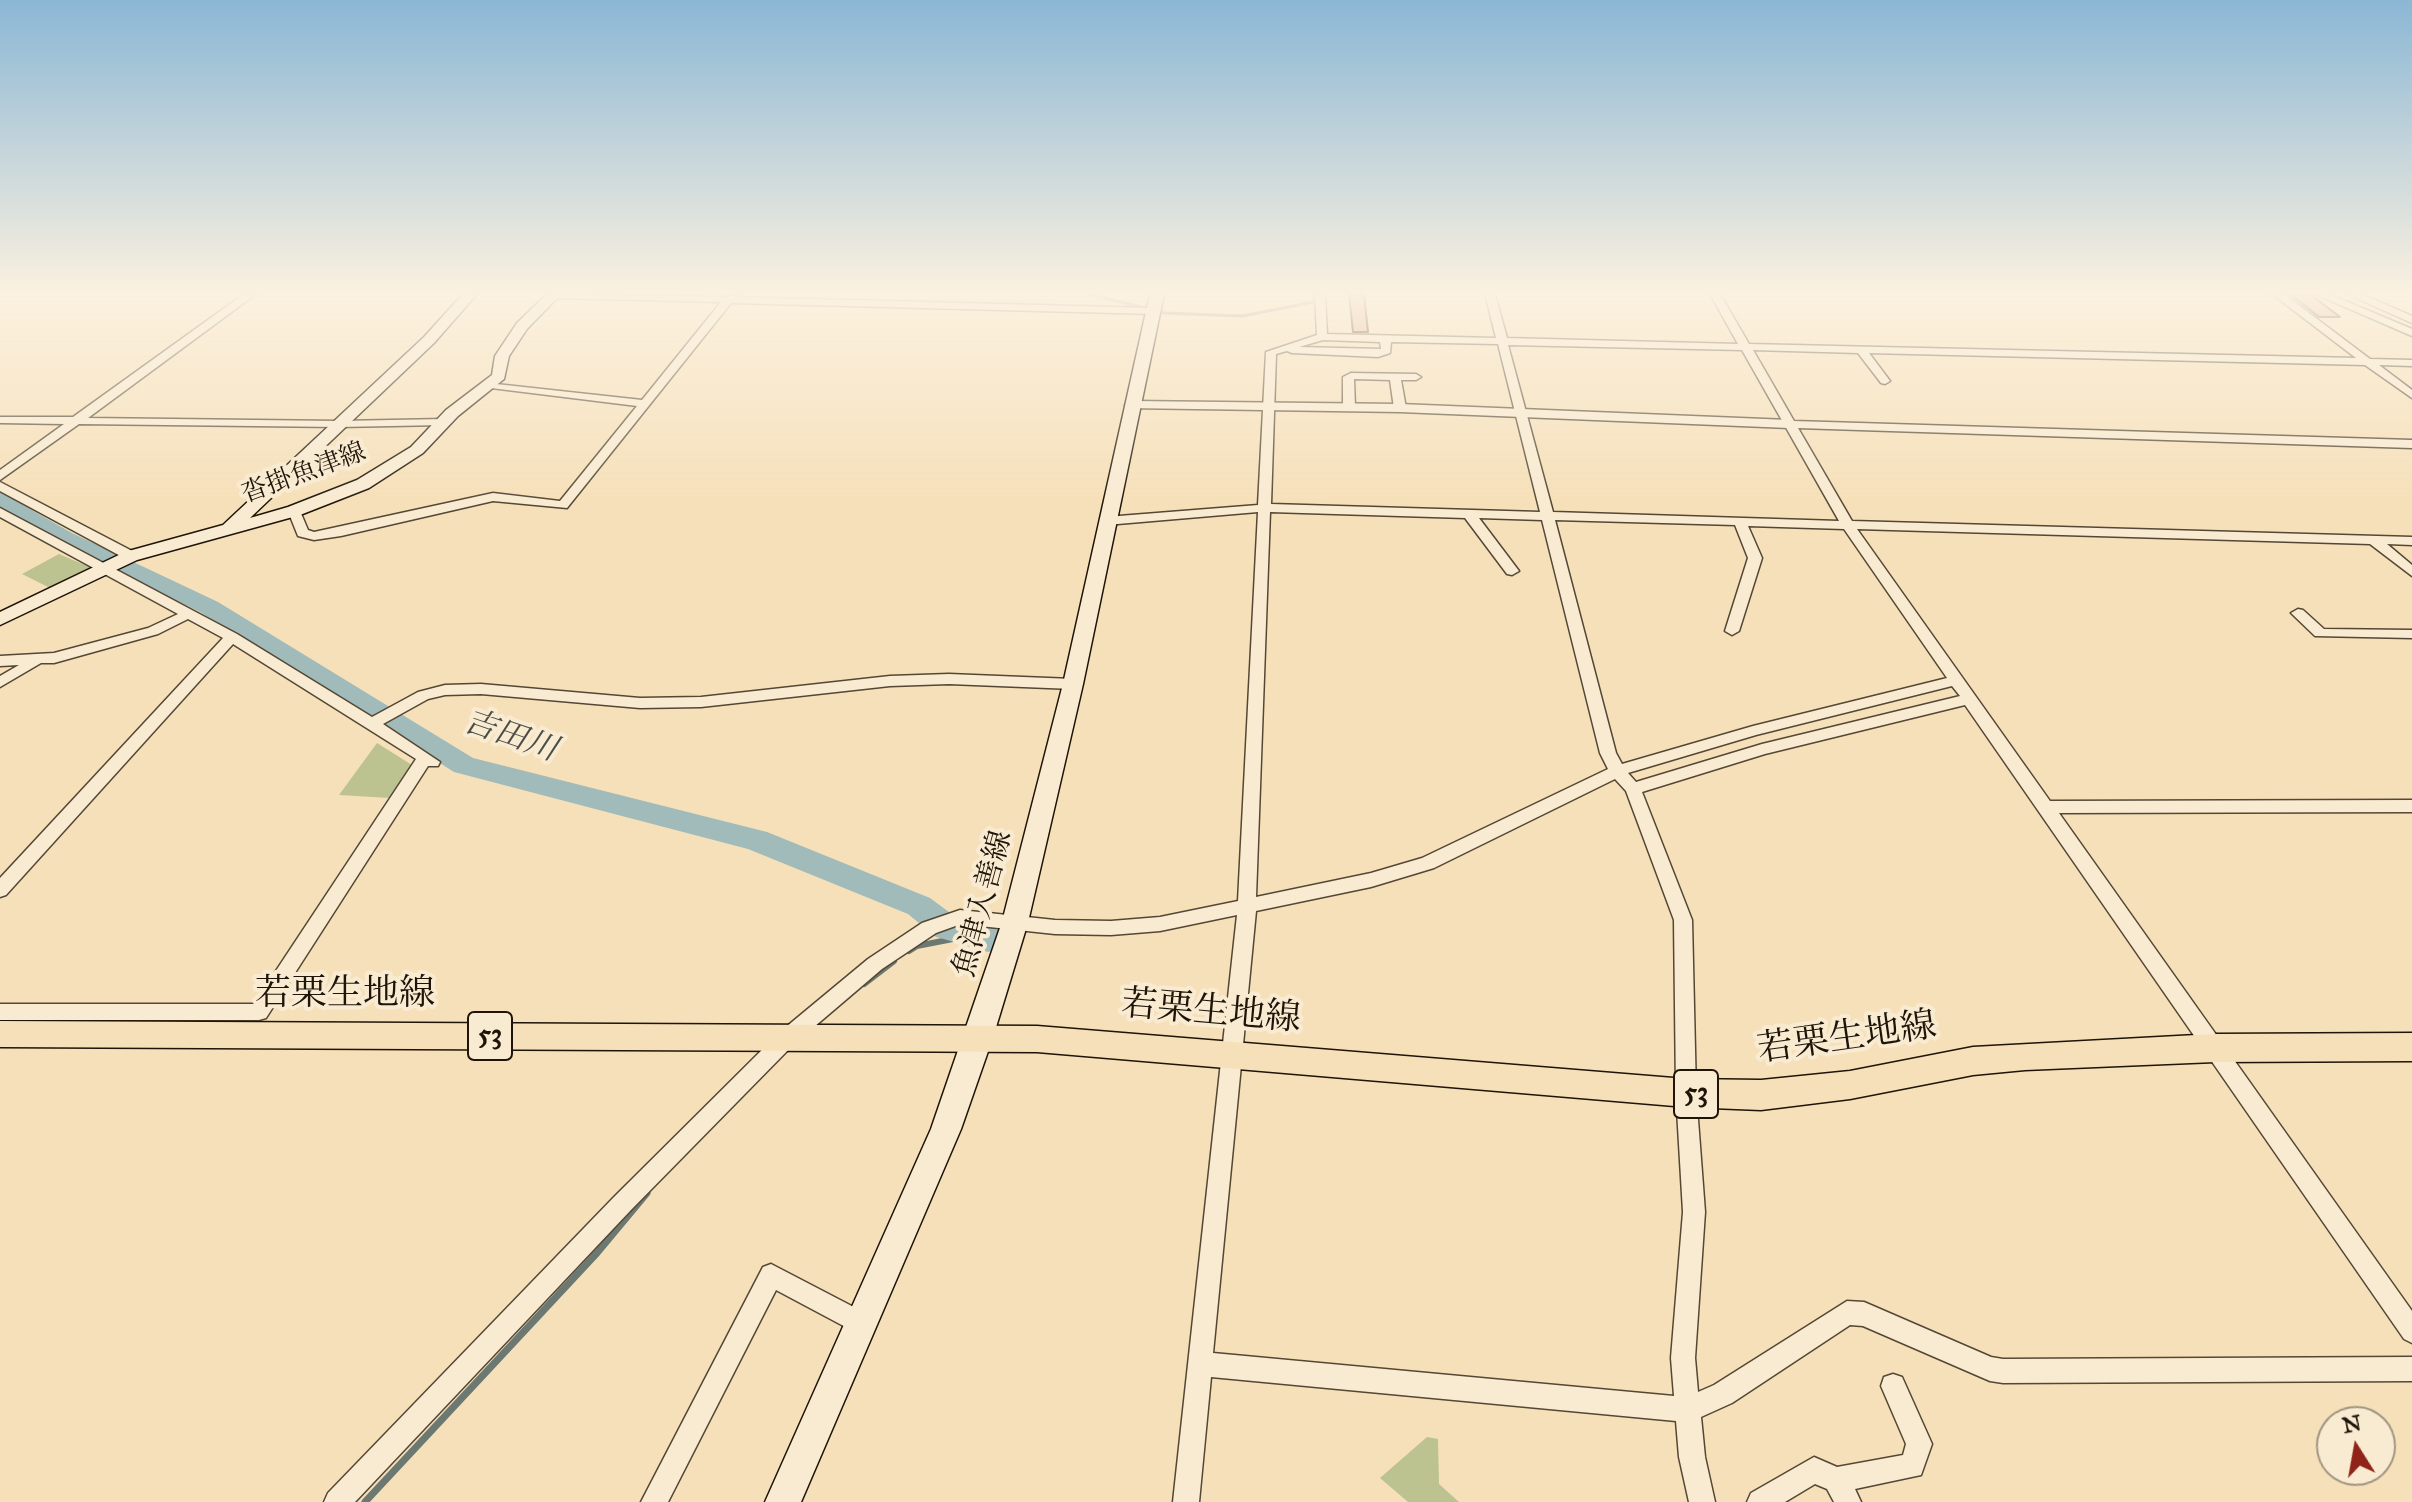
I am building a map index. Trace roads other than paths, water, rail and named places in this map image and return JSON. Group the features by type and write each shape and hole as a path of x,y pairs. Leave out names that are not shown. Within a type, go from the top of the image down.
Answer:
{"main road":[{"name":"沓掛魚津線","path":"228,528 403,364"},
{"name":"沓掛魚津線","path":"0,619 118,562 294,511 363,484 417,450 444,422 491,385 499,376 499,364"},
{"name":"魚津入善線","path":"783,1502 946,1129 979,1037 1015,922 1073,684 1141,364"},
{"name":"若栗生地線","path":"0,1034 979,1037 1232,1054 1686,1093 1761,1095 1850,1085 1973,1061 2025,1056 2215,1048 2412,1047"}],"street":[{"path":"0,476 155,364"},
{"path":"294,511 303,533 314,536 493,497 563,505 677,364"},
{"path":"1186,1502 1247,908 1271,364"},
{"path":"1508,364 1608,753 1617,771 1633,789 1683,920 1686,1093 1694,1212 1683,1358 1692,1457 1702,1502"},
{"path":"1756,364 1848,525 2412,1331"},
{"path":"1872,364 1885,381"},
{"path":"2371,364 2412,395"},
{"path":"1349,407 1348,377 1416,377"},
{"path":"1395,377 1400,408"},
{"path":"491,385 646,404"},
{"path":"1132,405 1400,408 2412,444"},
{"path":"0,420 339,424 444,422"},
{"path":"302,459 331,460 343,453"},
{"path":"0,486 118,562 188,614 232,637 429,760 259,1012 0,1012"},
{"path":"1106,521 1264,508 2412,541"},
{"path":"0,512 118,562"},
{"path":"1470,515 1512,571"},
{"path":"1732,631 1755,558 1740,522"},
{"path":"2375,541 2412,572"},
{"path":"2298,613 2320,633 2412,634"},
{"path":"0,661 35,661 153,631 188,614"},
{"path":"0,890 232,637"},
{"path":"0,682 35,661"},
{"path":"372,724 423,695 445,690 481,689 640,703 701,702 890,681 949,679 1073,684"},
{"path":"337,1502 622,1204 787,1038 875,964 929,928 960,917 1111,928 1160,924 1247,908 1428,863 1617,771 1753,731 1956,680"},
{"path":"1633,789 1762,749 1968,699"},
{"path":"2043,807 2412,806"},
{"path":"654,1502 771,1275 861,1323"},
{"path":"1201,1364 1687,1410 1723,1394 1847,1313 1864,1314 1990,1369 2003,1371 2412,1369"},
{"path":"1760,1502 1814,1470 1842,1491 1912,1466 1919,1444 1893,1386"}],"waterway":[{"name":"吉田川","path":"0,499 64,538 209,607 464,765 756,840 919,906 947,928 988,939"},
{"path":"909,951 917,946 973,935"},
{"path":"864,984 894,961"},
{"path":"365,1502 597,1253 647,1193"}]}
